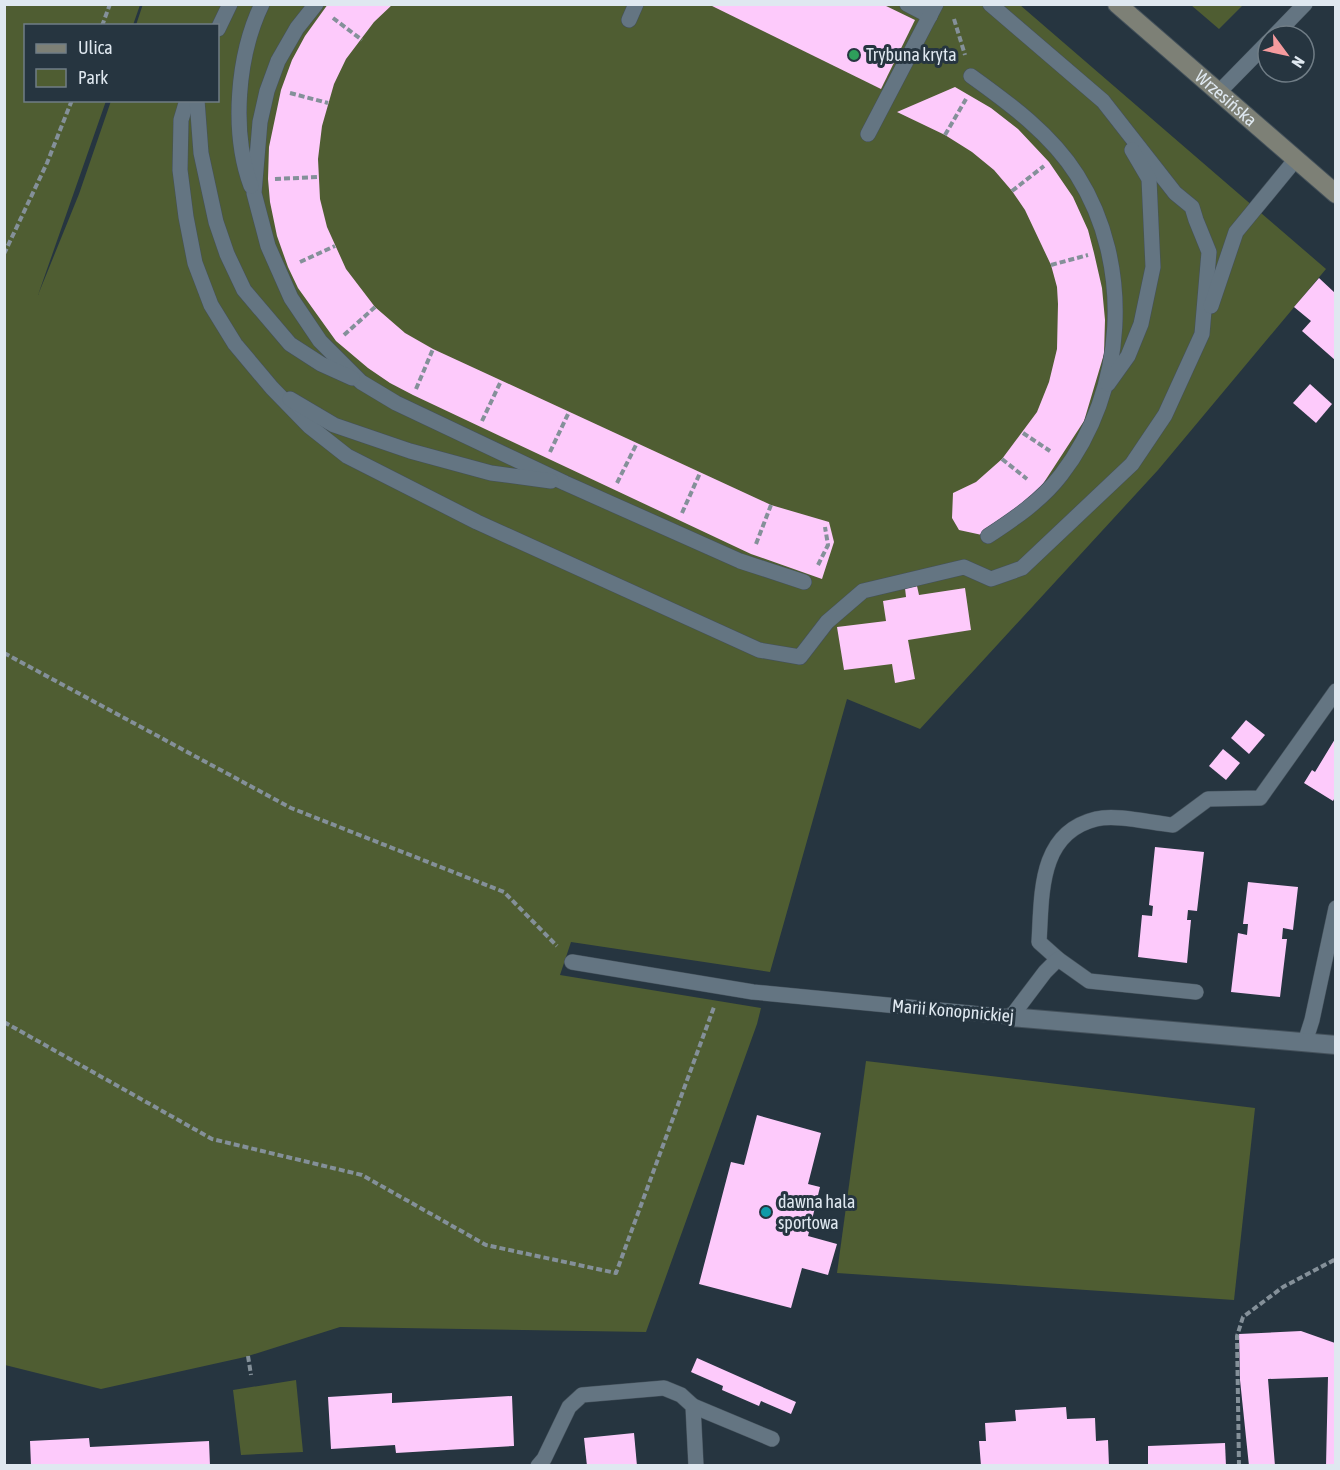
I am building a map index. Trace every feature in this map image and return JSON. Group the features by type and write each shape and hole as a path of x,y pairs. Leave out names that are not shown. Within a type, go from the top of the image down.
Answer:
{"street":[{"name":"Wrzesińska","path":"1117,4 1335,194"},
{"name":"Marii Konopnickiej","path":"1011,1017 1335,1045"}],"lane":[{"path":"219,27 230,4"},
{"path":"262,4 246,48 241,76 242,146 247,174 268,246 291,297 320,341 361,382"},
{"path":"254,193 260,122 267,91 278,62 297,28 316,4"},
{"path":"629,20 636,4"},
{"path":"868,134 933,10 907,4"},
{"path":"990,4 1103,101 1175,193 1192,207 1209,252 1202,334"},
{"path":"1286,24 1305,4"},
{"path":"1218,93 1256,54"},
{"path":"971,76 1028,120 1061,153 1077,176 1103,231 1113,267 1116,297 1114,340 1107,386 1096,415 1080,446 1062,475 1044,494 988,536"},
{"path":"1103,101 1149,179 1153,267 1142,324 1128,356 1107,386"},
{"path":"186,102 181,120 180,170 195,263 211,304 236,344 272,388 309,426 347,456 457,512 759,650 800,657 827,622 863,591 964,567 991,579 1022,568 1132,464 1166,415 1202,334 1236,232 1296,159"},
{"path":"197,102 201,153 216,222 227,254 244,290 290,344 321,364 361,382 396,403 565,483 741,561 804,582"},
{"path":"272,388 334,426 410,452 491,473 565,483"},
{"path":"1196,992 1089,981 1039,942 1043,875 1051,856 1061,838 1078,826 1097,818 1173,825 1208,800 1260,798 1335,691"},
{"path":"1305,1042 1332,935 1335,908"},
{"path":"1011,1017 1045,972 1058,959"},
{"name":"Marii Konopnickiej","path":"572,962 753,992 1011,1017"},
{"path":"543,1464 569,1407 582,1395 663,1388 681,1395 693,1406 772,1438"},
{"path":"693,1406 696,1466"}],"path":[{"path":"103,24 110,4"},
{"path":"331,16 362,40"},
{"path":"953,17 971,76"},
{"path":"281,90 328,103"},
{"path":"945,135 969,94"},
{"path":"4,254 47,163 71,102"},
{"path":"1012,191 1049,162"},
{"path":"268,179 318,177"},
{"path":"297,263 335,246"},
{"path":"1051,265 1094,253"},
{"path":"336,341 375,307"},
{"path":"413,395 433,349"},
{"path":"480,426 501,381"},
{"path":"548,457 569,412"},
{"path":"1023,433 1052,452"},
{"path":"614,489 637,443"},
{"path":"1002,459 1030,482"},
{"path":"679,519 700,472"},
{"path":"755,545 771,506"},
{"path":"812,568 820,563 828,545 825,527"},
{"path":"4,653 291,808 504,891 572,962"},
{"path":"4,1022 212,1139 362,1175 486,1245 616,1273 722,987"},
{"path":"1239,1466 1237,1336 1243,1317 1283,1287 1335,1259"},
{"path":"248,1356 251,1375"}],"green space":[{"path":"143,4 1020,5 1326,269 1158,470 920,729 847,699 770,972 571,942 560,975 761,1008 646,1332 340,1327 245,1357 101,1389 5,1365 4,5 140,5 133,24 24,24 24,102 106,102 38,295 79,194 111,102 219,102 219,24 136,24"},
{"path":"1191,5 1243,5 1219,29"},
{"path":"866,1061 1255,1108 1234,1300 837,1273"},
{"path":"296,1380 303,1452 241,1455 233,1390"}],"building":[{"path":"328,4 393,4 374,22 346,59 334,84 322,126 318,159 320,199 327,227 346,269 375,307 405,333 433,349 771,505 829,522 834,542 822,579 751,554 413,395 368,368 336,341 298,288 288,267 277,236 268,179 269,147 281,90 292,60 305,36"},
{"name":"Trybuna kryta","path":"708,4 882,4 915,20 881,89"},
{"path":"955,87 991,108 1018,129 1049,162 1073,197 1088,230 1094,253 1102,288 1105,320 1104,354 1084,421 1039,490 982,535 959,530 952,518 953,493 976,482 1002,459 1037,412 1049,382 1057,349 1057,287 1051,265 1025,210 994,170 972,152 945,135 897,112"},
{"path":"1319,278 1335,293 1335,360 1302,331 1311,321 1294,307"},
{"path":"1310,384 1332,404 1316,423 1293,403"},
{"path":"917,586 919,595 965,588 971,630 908,640 915,679 895,683 892,664 844,670 837,627 886,621 883,601 906,597 905,588"},
{"path":"1246,720 1265,735 1249,754 1231,738"},
{"path":"1335,739 1335,797 1333,801 1304,783 1312,770 1315,772"},
{"path":"1223,749 1240,763 1226,780 1209,766"},
{"path":"1155,847 1204,852 1197,911 1188,910 1187,920 1191,920 1187,963 1138,957 1142,915 1152,916 1153,906 1149,905"},
{"path":"1248,882 1298,887 1293,930 1283,928 1282,939 1287,939 1280,997 1231,992 1238,933 1247,935 1248,924 1243,924"},
{"name":"dawna hala sportowa","path":"757,1115 821,1133 808,1184 820,1187 808,1236 837,1244 828,1275 802,1268 791,1308 699,1284 731,1162 744,1165"},
{"path":"1301,1331 1335,1343 1335,1466 1326,1466 1328,1377 1268,1379 1275,1466 1249,1466 1240,1380 1239,1334"},
{"path":"697,1358 796,1402 791,1414 761,1401 759,1406 722,1390 723,1386 691,1372"},
{"path":"392,1393 392,1403 512,1396 514,1446 396,1453 395,1445 331,1449 328,1397"},
{"path":"1066,1407 1067,1419 1095,1418 1096,1441 1108,1440 1109,1466 981,1466 979,1441 986,1441 985,1423 1016,1421 1015,1410"},
{"path":"634,1433 637,1466 587,1466 584,1438"},
{"path":"89,1438 90,1447 209,1441 210,1466 31,1466 30,1441"},
{"path":"1225,1443 1226,1466 1148,1466 1148,1446"}],"place":[{"name":"Trybuna kryta","path":"854,55"},
{"name":"dawna hala sportowa","path":"766,1212"}]}
